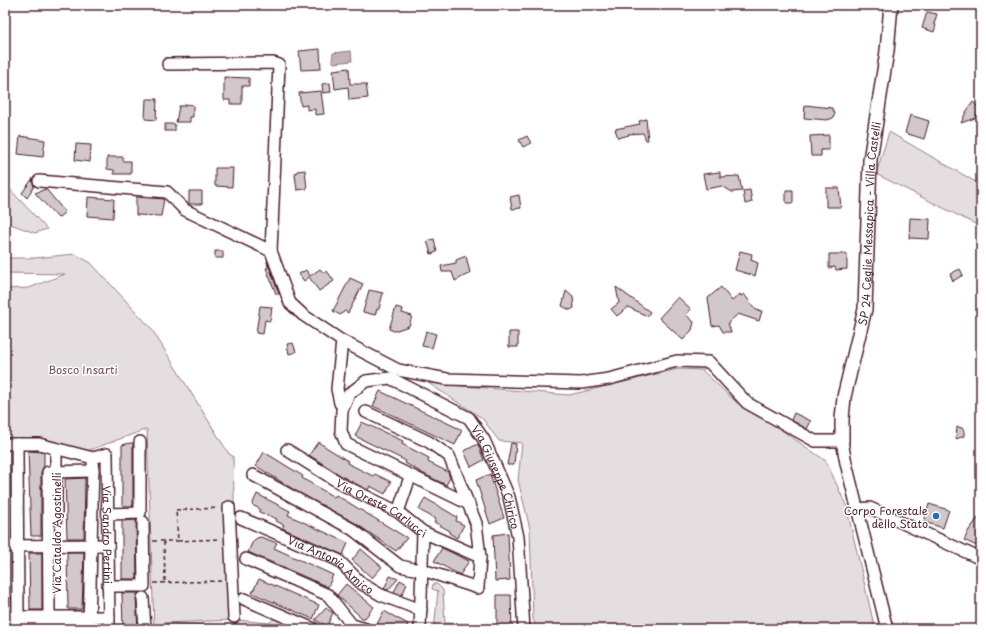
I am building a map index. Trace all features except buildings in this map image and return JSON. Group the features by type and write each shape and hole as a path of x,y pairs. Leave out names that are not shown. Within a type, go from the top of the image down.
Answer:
{"main road":[{"name":"SP 24 Ceglie Messapica - Villa Castelli","path":"842,441 844,397 865,308 870,160 887,51 891,5"}],"street":[{"path":"168,64 273,63 279,65 271,251 290,303 303,315 342,341 398,370 447,379 581,384 609,379 677,361 710,362 747,403 815,441 842,441 857,509 887,629"},
{"path":"39,181 167,192 185,210 271,251"},
{"path":"342,341 336,389 340,403 345,404"},
{"name":"Via Giuseppe Chirico","path":"469,504 410,477 346,444 341,431 342,410 349,394 366,381 390,378 469,418 484,440 509,497 518,537 524,629"},
{"path":"253,475 352,529 400,566 423,570 478,588 480,557 476,523 449,456 429,442 366,412"},
{"path":"108,514 140,513 140,442"},
{"path":"5,444 39,444 93,458 89,624"},
{"path":"16,444 18,616"},
{"name":"Via Cataldo Agostinelli","path":"52,619 52,472 56,449"},
{"name":"Via Oreste Carlucci","path":"287,450 345,486 398,512 422,532 480,557"},
{"name":"Via Sandro Pertini","path":"93,458 107,454 109,629"},
{"path":"52,472 92,471"},
{"path":"398,512 410,477"},
{"path":"229,508 234,617"},
{"path":"857,509 870,508 981,559"},
{"name":"Via Antonio Amico","path":"241,518 338,560 362,584 381,594 421,610"},
{"path":"108,586 144,586 143,522"},
{"path":"420,629 423,570 422,532"},
{"path":"5,546 108,545"},
{"path":"246,559 328,595 349,627 366,629"},
{"path":"143,598 145,629"},
{"path":"244,599 314,629"},
{"path":"5,601 5,626 52,619"},
{"path":"5,617 18,616 89,624 109,617"}],"path":[{"path":"178,541 176,510 229,508"},
{"path":"147,541 231,539"},
{"path":"164,541 165,582"},
{"path":"152,583 232,581"}],"green space":[{"path":"889,132 981,185 981,227 876,174"},
{"path":"5,184 47,229 35,233 5,222"},
{"name":"Bosco Insarti","path":"75,254 91,263 151,328 229,454 233,456 237,620 269,623 274,619 301,629 274,629 260,623 262,629 154,629 147,429 87,451 5,440 5,289 29,288 65,274 5,273 5,258 35,258","holes":["236,620 233,626 163,623"]},
{"path":"678,369 702,370 736,402 780,429 826,461 846,505 875,629 537,629 533,619 530,529 518,480 522,443 499,441 482,418 428,383 569,395"},
{"path":"433,584 437,584 443,590 445,623 474,624 474,629 434,629 438,591 432,589"}],"shaded area":[{"path":"351,51 352,61 334,63 332,60 333,53"}],"place":[{"name":"Corpo Forestale dello Stato","path":"936,516"}]}
